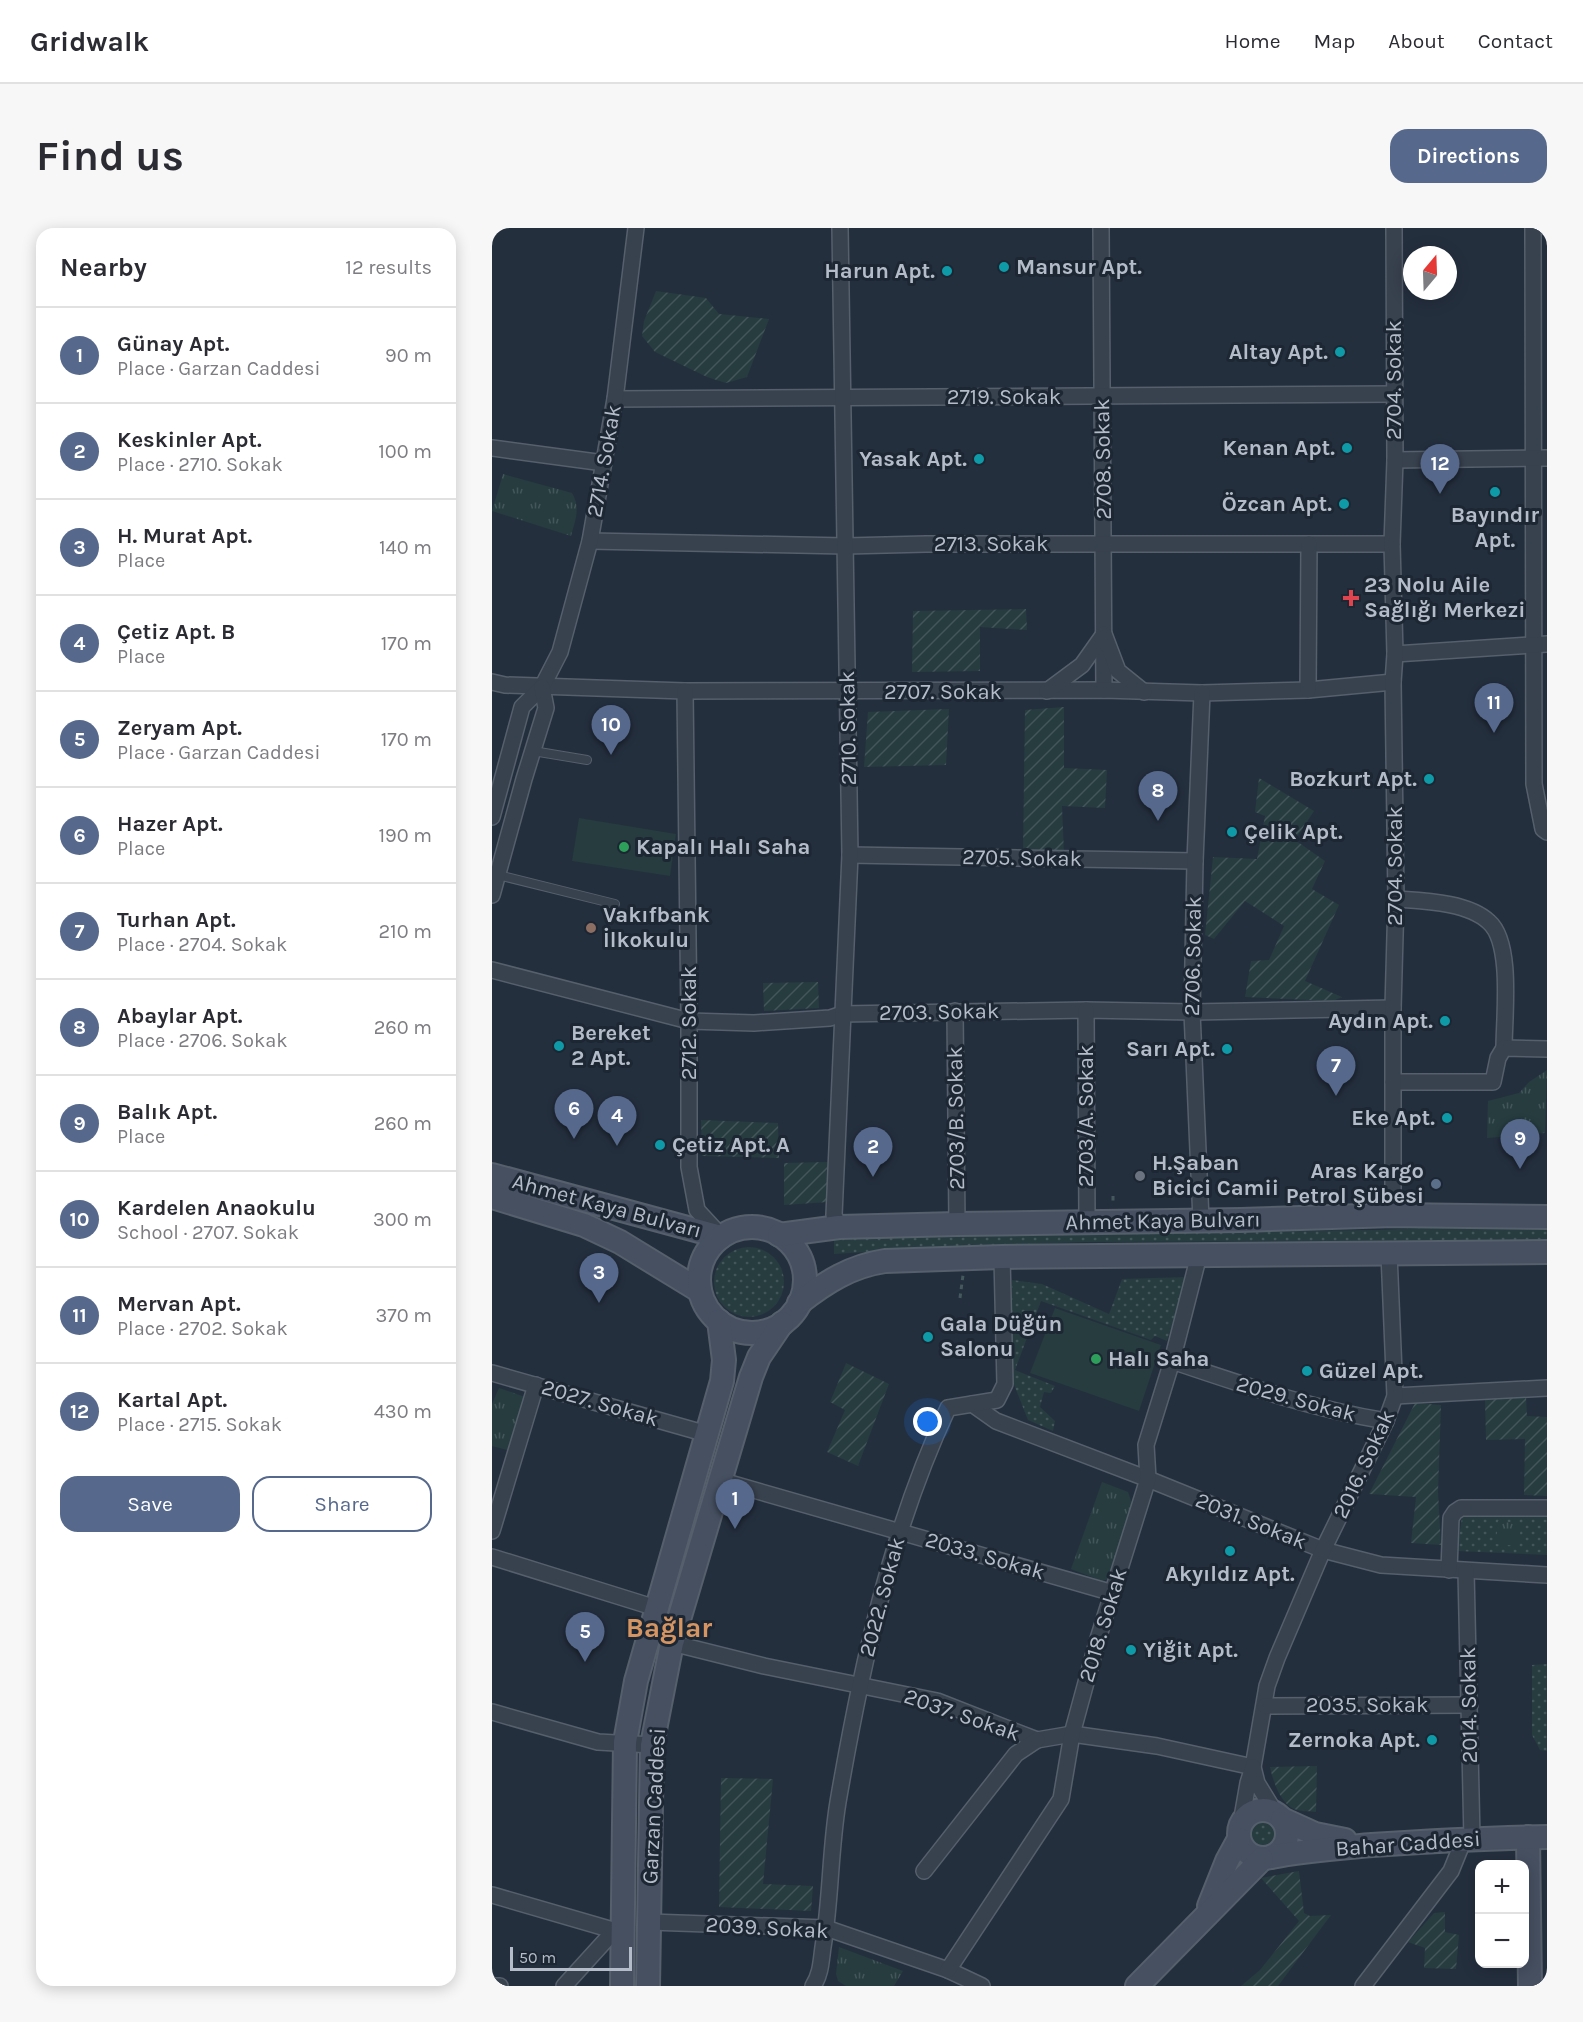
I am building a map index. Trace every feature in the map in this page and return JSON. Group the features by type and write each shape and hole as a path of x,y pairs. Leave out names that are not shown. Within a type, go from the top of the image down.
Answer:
{"main road":[{"name":"Ahmet Kaya Bulvarı","path":"492,1175 721,1237"},
{"name":"Ahmet Kaya Bulvarı","path":"492,1197 584,1225 620,1242 700,1292"},
{"name":"Ahmet Kaya Bulvarı","path":"779,1235 839,1227 957,1224 1241,1220 1393,1215 1547,1217"},
{"path":"750,1227 765,1229 779,1235 792,1245 805,1275 804,1291 800,1303 782,1323 770,1330 757,1333 730,1328 719,1321 707,1308 700,1292 699,1276 702,1261 721,1237 735,1230 750,1227"},
{"name":"Ahmet Kaya Bulvarı","path":"800,1303 828,1281 869,1263 1002,1257 1547,1252"},
{"name":"Garzan Caddesi","path":"622,1986 618,1932 625,1742 636,1681 707,1434 723,1370 724,1360 719,1321"},
{"name":"Garzan Caddesi","path":"648,1986 652,1744 672,1643 751,1377 759,1357 782,1323"},
{"path":"1206,1915 1240,1831 1253,1812 1269,1810 1315,1834 1379,1845"},
{"path":"1137,1986 1206,1915 1267,1858 1278,1854 1286,1841 1287,1833 1279,1816"},
{"path":"1240,1831 1247,1853 1254,1857 1267,1858"},
{"name":"Bahar Caddesi","path":"1267,1858 1300,1851 1468,1839 1538,1846"},
{"path":"1530,1986 1538,1846"}],"street":[{"name":"2714. Sokak","path":"492,818 522,707 542,687 560,651 590,542 615,399 636,228"},
{"name":"2710. Sokak","path":"839,1227 834,1215 850,855 840,228"},
{"name":"2708. Sokak","path":"1101,228 1104,690"},
{"name":"2704. Sokak","path":"1393,1215 1393,1008 1396,899 1392,544 1395,460 1394,228"},
{"path":"1533,228 1540,458 1541,644 1534,784 1543,830 1547,832"},
{"name":"2719. Sokak","path":"615,399 1394,393"},
{"path":"492,448 604,463"},
{"path":"1395,460 1540,458"},
{"name":"2713. Sokak","path":"590,542 846,546 1103,543 1392,544"},
{"path":"1308,690 1309,543"},
{"path":"1047,691 1082,665 1104,634"},
{"path":"1104,634 1119,671 1144,692"},
{"path":"1395,654 1541,644"},
{"name":"2707. Sokak","path":"492,682 542,687 685,691 1104,690 1202,693 1308,690 1393,682"},
{"name":"2714. Sokak","path":"492,895 546,708 542,687"},
{"name":"2712. Sokak","path":"685,691 689,1167 697,1210 721,1237"},
{"name":"2706. Sokak","path":"1201,1220 1192,1012 1202,693"},
{"name":"2705. Sokak","path":"850,855 1195,861"},
{"path":"1393,1082 1493,1082 1498,1058 1504,1048 1504,953 1490,922 1476,913 1434,902 1396,899"},
{"name":"2703. Sokak","path":"492,970 689,1021 754,1023 830,1018 842,1014 955,1011 1192,1012 1393,1008"},
{"name":"2703/A. Sokak","path":"1086,1010 1087,1222"},
{"name":"2703/B. Sokak","path":"955,1011 957,1224"},
{"path":"1504,1048 1547,1049"},
{"name":"2016. Sokak","path":"1240,1831 1268,1686 1277,1658 1323,1550 1386,1421 1395,1396 1389,1254"},
{"name":"2018. Sokak","path":"948,1970 1061,1798 1072,1734 1097,1642 1148,1479 1146,1445 1172,1361 1199,1255"},
{"name":"2022. Sokak","path":"820,1983 837,1806 859,1684 900,1530 948,1408 997,1400 1005,1384 1002,1257"},
{"name":"2029. Sokak","path":"1172,1361 1270,1394 1359,1417 1386,1421"},
{"name":"2027. Sokak","path":"492,1373 707,1434"},
{"path":"492,1531 536,1386"},
{"path":"1395,1396 1547,1388"},
{"name":"2031. Sokak","path":"972,1404 996,1421 1148,1479 1323,1550 1381,1565 1547,1575"},
{"name":"2033. Sokak","path":"719,1480 900,1530 1113,1593"},
{"path":"1449,1570 1451,1518 1461,1508 1547,1508"},
{"path":"492,1557 656,1608"},
{"name":"2014. Sokak","path":"1466,1571 1470,1705 1468,1839"},
{"name":"2037. Sokak","path":"672,1643 764,1666 937,1701 1037,1740 1072,1734 1157,1746 1253,1767"},
{"name":"2035. Sokak","path":"1265,1706 1470,1705"},
{"path":"492,1712 598,1742 652,1744"},
{"path":"924,1871 1016,1754 1037,1740"},
{"path":"1253,1767 1257,1783 1279,1816"},
{"path":"1363,1986 1451,1871 1468,1839"},
{"path":"492,1895 618,1932 564,1986"},
{"name":"2039. Sokak","path":"650,1922 826,1928 948,1970 982,1986"},
{"path":"494,1986 500,1986"}],"lane":[{"path":"533,751 587,760"},
{"path":"498,874 615,904"}],"path":[{"path":"960,1298 964,1271"}],"green space":[{"path":"656,291 706,298 719,314 769,319 747,377 726,383 707,377 655,352 642,336 644,321"},
{"path":"503,474 572,493 577,509 571,536 492,511"},
{"path":"1026,609 1027,630 980,627 980,671 912,672 913,611"},
{"path":"1064,707 1064,768 1107,770 1105,808 1062,806 1064,853 1023,851 1025,710"},
{"path":"949,709 946,765 864,767 868,712"},
{"path":"1259,778 1314,811 1295,840 1325,861 1312,889 1339,905 1305,981 1342,997 1333,1001 1245,997 1251,961 1269,960 1284,926 1245,901 1214,939 1205,935 1213,857 1257,859 1265,816 1255,812"},
{"name":"Kapalı Halı Saha","path":"579,818 676,834 670,876 572,861"},
{"path":"818,982 819,1008 764,1011 763,983"},
{"path":"1547,1070 1545,1133 1487,1138 1488,1101 1519,1093 1529,1082"},
{"path":"701,1120 778,1123 779,1158 702,1156"},
{"path":"828,1162 828,1202 784,1205 784,1163"},
{"path":"1439,1227 1547,1228 1547,1240 1084,1242 834,1254 834,1235 1379,1230"},
{"path":"749,1247 762,1250 774,1257 781,1269 784,1282 781,1295 774,1307 762,1314 749,1317 736,1314 724,1307 717,1295 714,1282 717,1269 724,1257 736,1250"},
{"path":"1187,1277 1167,1341 1155,1336 1151,1340 1041,1301 1015,1370 1055,1386 1051,1393 1044,1392 1040,1407 1055,1421 1053,1431 1028,1420 1009,1372 1012,1280 1042,1284 1109,1314 1122,1279"},
{"name":"Halı Saha","path":"1055,1308 1161,1345 1139,1411 1030,1373"},
{"path":"846,1363 889,1384 858,1466 827,1452 845,1410 830,1402"},
{"path":"499,1388 525,1397 511,1451 492,1446 492,1404"},
{"path":"1526,1396 1527,1416 1547,1417 1547,1496 1524,1495 1525,1439 1486,1440 1485,1400"},
{"path":"1415,1403 1441,1405 1438,1492 1441,1545 1411,1543 1416,1497 1369,1494"},
{"path":"1102,1482 1128,1492 1132,1504 1109,1579 1102,1581 1071,1569"},
{"path":"1547,1516 1547,1555 1457,1551 1462,1517"},
{"path":"1498,1521 1521,1523 1519,1546 1496,1544"},
{"path":"1547,1664 1547,1751 1540,1750 1532,1735 1532,1665"},
{"path":"1317,1766 1316,1812 1291,1808 1282,1798 1270,1767"},
{"path":"721,1778 773,1779 763,1884 813,1886 811,1911 719,1907"},
{"path":"1264,1818 1274,1822 1278,1832 1274,1842 1264,1846 1254,1842 1250,1832 1254,1822"},
{"path":"1299,1871 1304,1913 1310,1916 1331,1915 1278,1986 1241,1986 1260,1970 1299,1921 1261,1878"},
{"path":"1445,1912 1445,1932 1459,1935 1456,1969 1424,1968 1425,1948 1408,1942 1434,1913"},
{"path":"839,1947 903,1971 894,1986 846,1986 838,1981 836,1974"}],"place":[{"name":"Mansur Apt.","path":"1004,267"},
{"name":"Harun Apt.","path":"947,271"},
{"name":"Altay Apt.","path":"1340,352"},
{"name":"Kenan Apt.","path":"1347,448"},
{"name":"Yasak Apt.","path":"979,459"},
{"name":"Bayındır Apt.","path":"1495,492"},
{"name":"Kartal Apt.","path":"1440,494"},
{"name":"Özcan Apt.","path":"1344,504"},
{"name":"23 Nolu Aile Sağlığı Merkezi","path":"1351,598"},
{"name":"Mervan Apt.","path":"1494,733"},
{"name":"Kardelen Anaokulu","path":"611,755"},
{"name":"Bozkurt Apt.","path":"1429,779"},
{"name":"Abaylar Apt.","path":"1158,821"},
{"name":"Çelik Apt.","path":"1232,832"},
{"name":"Kapalı Halı Saha","path":"624,847"},
{"name":"Vakıfbank İlkokulu","path":"591,928"},
{"name":"Aydın Apt.","path":"1445,1021"},
{"name":"Bereket 2 Apt.","path":"559,1046"},
{"name":"Sarı Apt.","path":"1227,1049"},
{"name":"Turhan Apt.","path":"1336,1096"},
{"name":"Eke Apt.","path":"1447,1118"},
{"name":"Hazer Apt.","path":"574,1139"},
{"name":"Çetiz Apt. A","path":"660,1145"},
{"name":"Çetiz Apt. B","path":"617,1146"},
{"name":"Balık Apt.","path":"1520,1169"},
{"name":"H.Şaban Bicici Camii","path":"1140,1176"},
{"name":"Keskinler Apt.","path":"873,1177"},
{"name":"Aras Kargo Petrol Şübesi","path":"1436,1184"},
{"name":"H. Murat Apt.","path":"599,1303"},
{"name":"Gala Düğün Salonu","path":"928,1337"},
{"name":"Halı Saha","path":"1096,1359"},
{"name":"Güzel Apt.","path":"1307,1371"},
{"name":"Günay Apt.","path":"735,1529"},
{"name":"Akyıldız Apt.","path":"1230,1551"},
{"name":"Yiğit Apt.","path":"1131,1650"},
{"name":"Zeryam Apt.","path":"585,1662"},
{"name":"Zernoka Apt.","path":"1432,1740"}],"district":[{"name":"Bağlar","path":"669,1627"}]}
